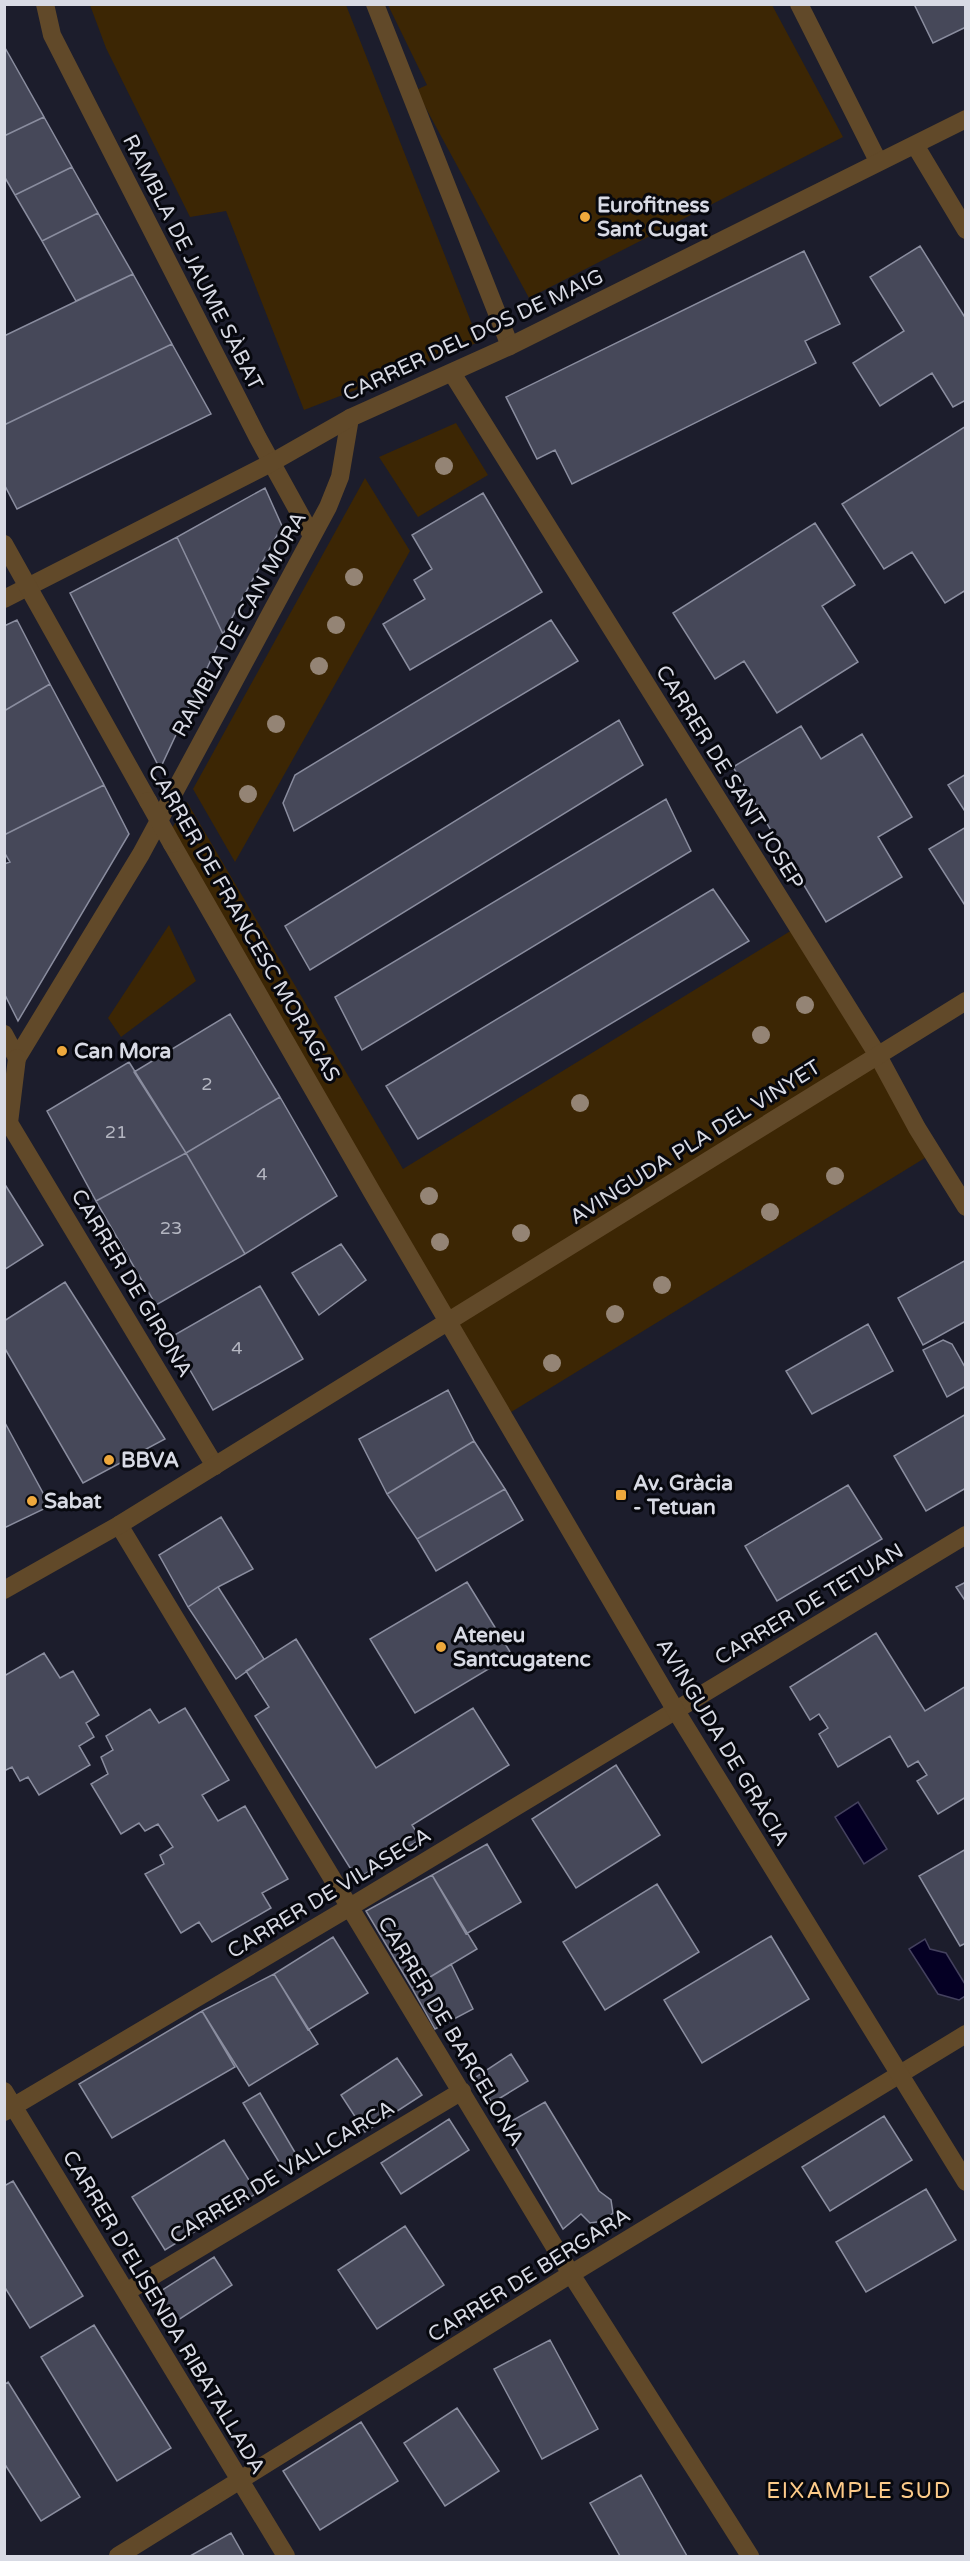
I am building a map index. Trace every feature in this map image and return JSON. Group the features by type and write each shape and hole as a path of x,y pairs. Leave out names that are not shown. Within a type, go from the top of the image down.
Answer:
{"street":[{"name":"RAMBLA DE JAUME SÀBAT","path":"45,4 52,35 271,463 312,536"},
{"path":"375,4 510,346"},
{"path":"800,4 878,162"},
{"name":"CARRER DEL DOS DE MAIG","path":"4,599 271,463 350,418 510,346 966,119"},
{"path":"915,145 966,230"},
{"name":"CARRER DE SANT JOSEP","path":"452,374 877,1054 917,1128 966,1207"},
{"name":"RAMBLA DE CAN MORA","path":"7,1126 17,1058 141,854 328,507 340,477 350,418"},
{"name":"CARRER DE FRANCESC MORAGAS","path":"4,544 172,844 449,1322"},
{"name":"AVINGUDA PLA DEL VINYET","path":"4,1590 119,1526 877,1054 966,1001"},
{"path":"4,1034 17,1058"},
{"name":"CARRER DE GIRONA","path":"7,1126 215,1466"},
{"name":"AVINGUDA DE GRÀCIA","path":"449,1322 676,1711 966,2182"},
{"name":"CARRER DE BARCELONA","path":"119,1526 571,2274 750,2556"},
{"name":"CARRER DE TETUAN","path":"676,1711 966,1535"},
{"name":"CARRER DE VILASECA","path":"8,2103 350,1907 676,1711"},
{"name":"CARRER DE BERGARA","path":"118,2556 571,2274 966,2034"},
{"name":"CARRER DE VALLCARCA","path":"126,2292 462,2091"},
{"name":"CARRER D'ELISENDA RIBATALLADA","path":"8,2103 286,2556"}],"shaded area":[{"path":"90,5 346,5 479,342 304,410 226,211 190,217 106,48"},
{"name":"Eurofitness Sant Cugat","path":"388,5 772,5 843,137 529,298 416,90 427,85"},
{"path":"456,423 488,475 418,517 379,457"},
{"path":"365,478 410,551 235,862 193,789"},
{"path":"187,802 403,1169 797,927 933,1153 503,1417 167,837"},
{"path":"169,925 196,981 121,1037 108,1018"},
{"path":"858,1802 887,1849 864,1864 835,1817"},
{"path":"925,1939 930,1949 946,1953 965,1984 965,1996 959,2000 938,1994 909,1949"}],"building":[{"path":"914,4 966,4 966,27 933,43"},
{"path":"4,46 44,117 4,136"},
{"path":"44,117 72,167 15,195 4,176 4,136"},
{"path":"72,167 98,213 42,241 15,195"},
{"path":"98,213 133,274 76,301 42,241"},
{"path":"920,246 966,319 966,400 953,407 932,373 880,406 853,363 904,331 870,277"},
{"path":"804,251 840,324 805,341 816,363 572,484 555,450 537,459 506,397"},
{"path":"133,274 172,344 4,425 4,336"},
{"path":"172,344 211,414 17,509 4,484 4,425"},
{"path":"966,426 966,590 945,603 912,552 884,569 842,504"},
{"path":"265,488 282,526 223,634 177,537"},
{"path":"483,493 542,592 410,670 383,624 425,599 414,580 432,569 412,535"},
{"path":"815,523 855,585 822,606 858,662 777,713 744,661 715,679 673,613"},
{"path":"177,537 223,634 160,769 70,593"},
{"path":"17,620 50,684 4,711 4,626"},
{"path":"551,620 578,661 294,831 283,803 295,775"},
{"path":"50,684 104,785 4,835 4,711"},
{"path":"619,720 643,765 310,970 285,926"},
{"path":"801,726 821,759 862,734 912,817 878,837 902,877 826,922 733,767"},
{"path":"966,774 966,813 948,785"},
{"path":"104,785 129,834 18,1021 4,993 4,864 10,862 4,852 4,835"},
{"path":"666,799 691,851 362,1050 335,997"},
{"path":"966,827 966,907 929,849"},
{"path":"713,889 749,941 418,1139 386,1086"},
{"path":"230,1014 280,1097 186,1153 134,1072"},
{"path":"129,1062 186,1153 96,1201 47,1111"},
{"path":"280,1097 337,1196 245,1254 186,1153"},
{"path":"186,1153 245,1254 156,1305 96,1201"},
{"path":"4,1183 43,1245 4,1270"},
{"path":"341,1244 366,1280 319,1315 292,1273"},
{"path":"966,1260 966,1321 923,1345 898,1298"},
{"path":"65,1282 165,1439 83,1483 4,1347 4,1321"},
{"path":"260,1286 303,1359 213,1410 171,1337"},
{"path":"868,1324 893,1371 812,1414 786,1371"},
{"path":"943,1340 952,1344 966,1369 966,1386 947,1397 923,1350"},
{"path":"448,1390 474,1441 387,1494 359,1439"},
{"path":"966,1414 966,1488 926,1511 894,1456"},
{"path":"4,1421 50,1506 4,1528"},
{"path":"474,1441 505,1489 417,1539 387,1494"},
{"path":"848,1485 882,1539 777,1601 745,1546"},
{"path":"505,1489 523,1520 436,1571 417,1539"},
{"path":"221,1517 253,1569 218,1587 188,1607 159,1555"},
{"name":"Ateneu Santcugatenc","path":"467,1582 512,1655 415,1713 370,1639"},
{"path":"966,1582 966,1602 956,1587"},
{"path":"218,1587 264,1659 236,1679 188,1607"},
{"path":"876,1633 925,1711 966,1686 966,1797 938,1814 917,1781 927,1775 918,1761 908,1767 890,1736 838,1767 819,1734 828,1728 819,1714 810,1720 790,1687"},
{"path":"296,1639 376,1768 473,1708 509,1765 412,1825 421,1839 357,1879 255,1716 269,1707 246,1671"},
{"path":"44,1653 60,1678 73,1671 99,1715 86,1723 94,1737 79,1746 90,1765 39,1795 28,1777 20,1781 12,1767 4,1771 4,1676"},
{"path":"185,1708 229,1780 202,1795 218,1821 245,1806 288,1879 262,1893 271,1908 212,1942 199,1922 181,1933 145,1874 164,1864 160,1855 173,1847 158,1824 145,1831 139,1823 121,1834 91,1784 108,1774 101,1757 113,1750 106,1736 150,1709 159,1723"},
{"path":"616,1765 660,1835 576,1888 532,1819"},
{"path":"487,1844 521,1902 466,1934 432,1875"},
{"path":"966,1849 966,1943 960,1946 919,1876"},
{"path":"432,1875 477,1949 412,1988 366,1911"},
{"path":"657,1884 699,1952 605,2010 563,1942"},
{"path":"771,1936 809,1999 702,2063 664,2000"},
{"path":"333,1937 368,1993 308,2030 274,1974"},
{"path":"451,1964 473,2009 435,2029 412,1988"},
{"path":"274,1974 318,2044 249,2086 202,2011"},
{"path":"202,2011 235,2067 112,2138 79,2084"},
{"path":"511,2054 528,2081 492,2103 476,2077"},
{"path":"397,2058 422,2095 365,2132 341,2095"},
{"path":"260,2093 303,2166 287,2175 243,2103"},
{"path":"545,2102 599,2191 611,2200 613,2213 604,2221 590,2223 581,2214 563,2229 503,2126"},
{"path":"884,2116 912,2160 830,2211 802,2167"},
{"path":"449,2119 469,2150 401,2194 381,2163"},
{"path":"224,2140 257,2193 165,2250 132,2197"},
{"path":"13,2181 83,2296 30,2328 4,2286 4,2186"},
{"path":"926,2189 956,2240 866,2292 836,2242"},
{"path":"405,2226 444,2285 377,2329 338,2270"},
{"path":"214,2257 232,2285 172,2324 153,2296"},
{"path":"94,2325 171,2448 117,2481 41,2357"},
{"path":"550,2340 598,2429 542,2459 494,2369"},
{"path":"8,2382 80,2497 41,2521 4,2463 4,2385"},
{"path":"457,2408 499,2471 445,2506 404,2443"},
{"path":"361,2422 398,2481 320,2530 283,2471"},
{"path":"641,2475 687,2556 620,2556 590,2503"},
{"path":"231,2533 244,2556 190,2556"}],"place":[{"name":"Eurofitness Sant Cugat","path":"585,217"},
{"name":"Can Mora","path":"62,1051"},
{"name":"BBVA","path":"109,1460"},
{"name":"Av. Gràcia - Tetuan","path":"621,1495"},
{"name":"Sabat","path":"32,1501"},
{"name":"Ateneu Santcugatenc","path":"441,1647"}],"district":[{"name":"EIXAMPLE SUD","path":"859,2490"}]}
